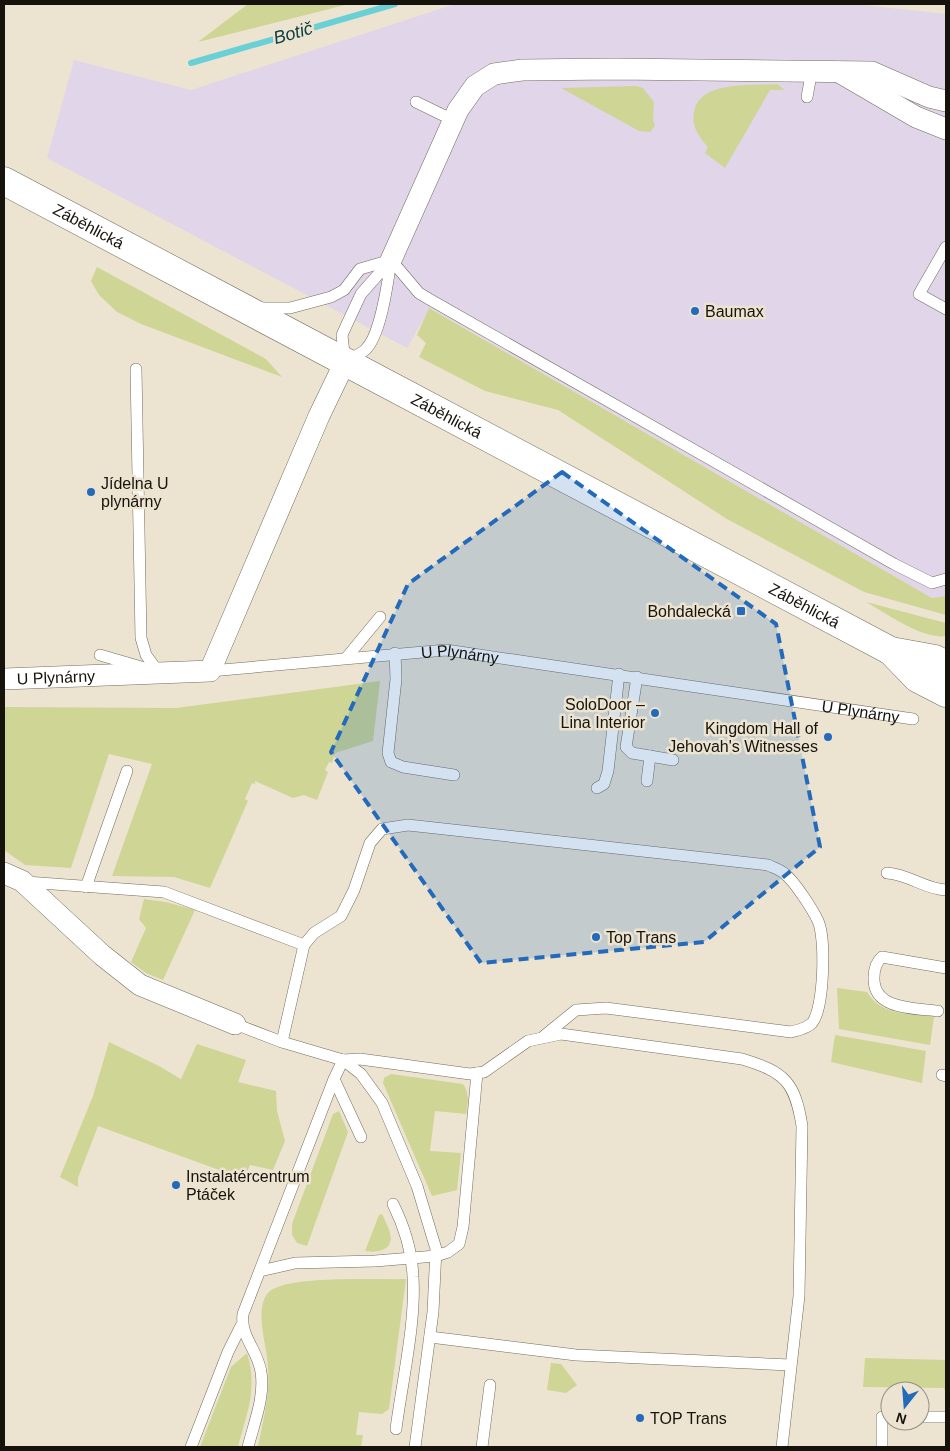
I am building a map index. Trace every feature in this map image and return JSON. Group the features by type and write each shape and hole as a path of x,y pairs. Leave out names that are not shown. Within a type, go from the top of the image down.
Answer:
{"street":[{"path":"391,260 458,110 475,86 494,74 522,70 836,70 872,72 929,97 946,101"},
{"path":"836,70 916,118 946,129"},
{"name":"Záběhlická","path":"4,181 891,651 942,661"},
{"path":"210,671 319,416 345,362"},
{"name":"Záběhlická","path":"891,651 917,678 946,693"},
{"name":"U Plynárny","path":"4,679 210,671"},
{"path":"13,877 102,955 140,985 234,1024"}],"lane":[{"path":"807,97 812,70"},
{"path":"416,102 453,120"},
{"path":"946,247 919,294 946,309"},
{"path":"244,308 290,308 331,297 344,290 360,269 391,260"},
{"path":"391,260 383,311 366,349 345,362 342,335 361,294 391,260"},
{"path":"391,260 419,293 437,304 894,564 932,583 946,578"},
{"path":"136,369 141,638 146,655 159,673"},
{"path":"347,657 380,617"},
{"name":"U Plynárny","path":"210,671 347,657 446,650 619,674 913,719"},
{"path":"395,653 396,679 388,754 391,762 403,767 454,775"},
{"path":"100,654 131,662 159,673"},
{"path":"596,788 604,784 608,772 619,674"},
{"path":"638,677 626,747 632,753 674,760"},
{"path":"647,781 650,756"},
{"path":"86,886 127,771"},
{"path":"282,1042 304,945 314,933 341,916 354,890 370,843 382,829 408,825 768,865 786,874 818,921 823,940 824,957 820,993 813,1022 805,1028 791,1032 606,1008 576,1010 544,1036"},
{"path":"887,873 903,874 934,890 946,890"},
{"path":"13,877 86,886 164,892 304,945"},
{"path":"938,1011 894,1005 883,1001 875,991 874,978 877,962 882,957 946,968"},
{"path":"234,1024 282,1042 343,1060 360,1059 470,1074 484,1072 528,1041 544,1036 561,1034 742,1059 766,1066 787,1080 798,1099 802,1126 799,1296 782,1447"},
{"path":"191,1447 228,1352 241,1326 248,1299 343,1060"},
{"path":"343,1060 361,1074 382,1103 416,1186 436,1249 430,1337 415,1447"},
{"path":"260,1271 295,1263 410,1259 436,1256 448,1252 458,1244 463,1227 477,1072"},
{"path":"334,1079 361,1137"},
{"path":"393,1204 404,1227 413,1277 409,1337 396,1429"},
{"path":"241,1326 261,1371 260,1399 248,1447"},
{"path":"430,1337 576,1355 790,1365"},
{"path":"482,1447 490,1385"},
{"path":"930,1417 946,1416"},
{"path":"882,1431 882,1447"}],"highlighted area":[{"path":"562,472 776,624 820,847 704,942 481,963 331,752 408,584"}],"shaded area":[{"path":"455,4 854,4 946,14 946,596 932,598 430,308 407,348 47,158 74,60 191,90"}],"green space":[{"path":"248,4 349,4 198,42"},
{"path":"777,84 785,90 770,90 725,168 705,153 708,147 696,131 693,117 698,102 706,94 741,85"},
{"path":"636,86 643,88 654,102 653,120 655,126 650,132 639,131 561,88"},
{"path":"97,267 266,359 282,377 141,324 117,312 99,295 91,281"},
{"path":"429,308 932,598 946,596 946,615 864,592 727,519 558,410 485,391 419,357 426,343 417,335"},
{"path":"866,602 946,623 946,636 927,634 916,630"},
{"path":"380,681 373,741 335,753 332,763 329,762 325,770 328,772 317,800 304,795 293,798 255,781 255,784 252,783 245,799 248,801 210,888 174,877 112,876 152,764 109,754 71,868 25,865 4,850 4,707 176,708"},
{"path":"144,899 166,902 195,910 163,980 146,973 131,962 146,928 139,919"},
{"path":"837,988 867,992 880,1006 888,1010 906,1014 934,1016 930,1045 839,1029"},
{"path":"835,1035 926,1051 922,1083 831,1062"},
{"path":"109,1042 159,1066 181,1079 197,1044 246,1060 238,1082 276,1091 277,1111 285,1141 273,1170 250,1165 244,1179 98,1126 78,1178 78,1187 60,1177 93,1096"},
{"path":"391,1074 463,1084 467,1091 466,1114 435,1111 430,1151 461,1153 457,1190 432,1196 383,1083 384,1078"},
{"path":"339,1111 348,1132 307,1246 297,1243 292,1235 292,1224 333,1114"},
{"path":"382,1214 389,1229 390,1243 382,1250 374,1252 365,1251 379,1215"},
{"path":"406,1279 389,1409 382,1414 359,1412 356,1435 363,1435 361,1447 258,1447 268,1388 267,1360 261,1317 265,1298 270,1291 281,1286 315,1280"},
{"path":"247,1353 252,1378 250,1400 238,1447 200,1447 231,1367"},
{"path":"865,1358 946,1360 946,1394 944,1388 930,1388 930,1381 880,1381 880,1387 863,1387"},
{"path":"551,1363 561,1364 577,1385 566,1393 547,1390"}],"waterway":[{"name":"Botič","path":"191,63 395,4"}],"place":[{"name":"Baumax","path":"695,311"},
{"name":"Jídelna U plynárny","path":"91,492"},
{"name":"Bohdalecká","path":"741,611"},
{"name":"SoloDoor – Lina Interior","path":"655,713"},
{"name":"Kingdom Hall of Jehovah's Witnesses","path":"828,737"},
{"name":"Top Trans","path":"596,937"},
{"name":"Instalatércentrum Ptáček","path":"176,1185"},
{"name":"TOP Trans","path":"640,1418"}]}
